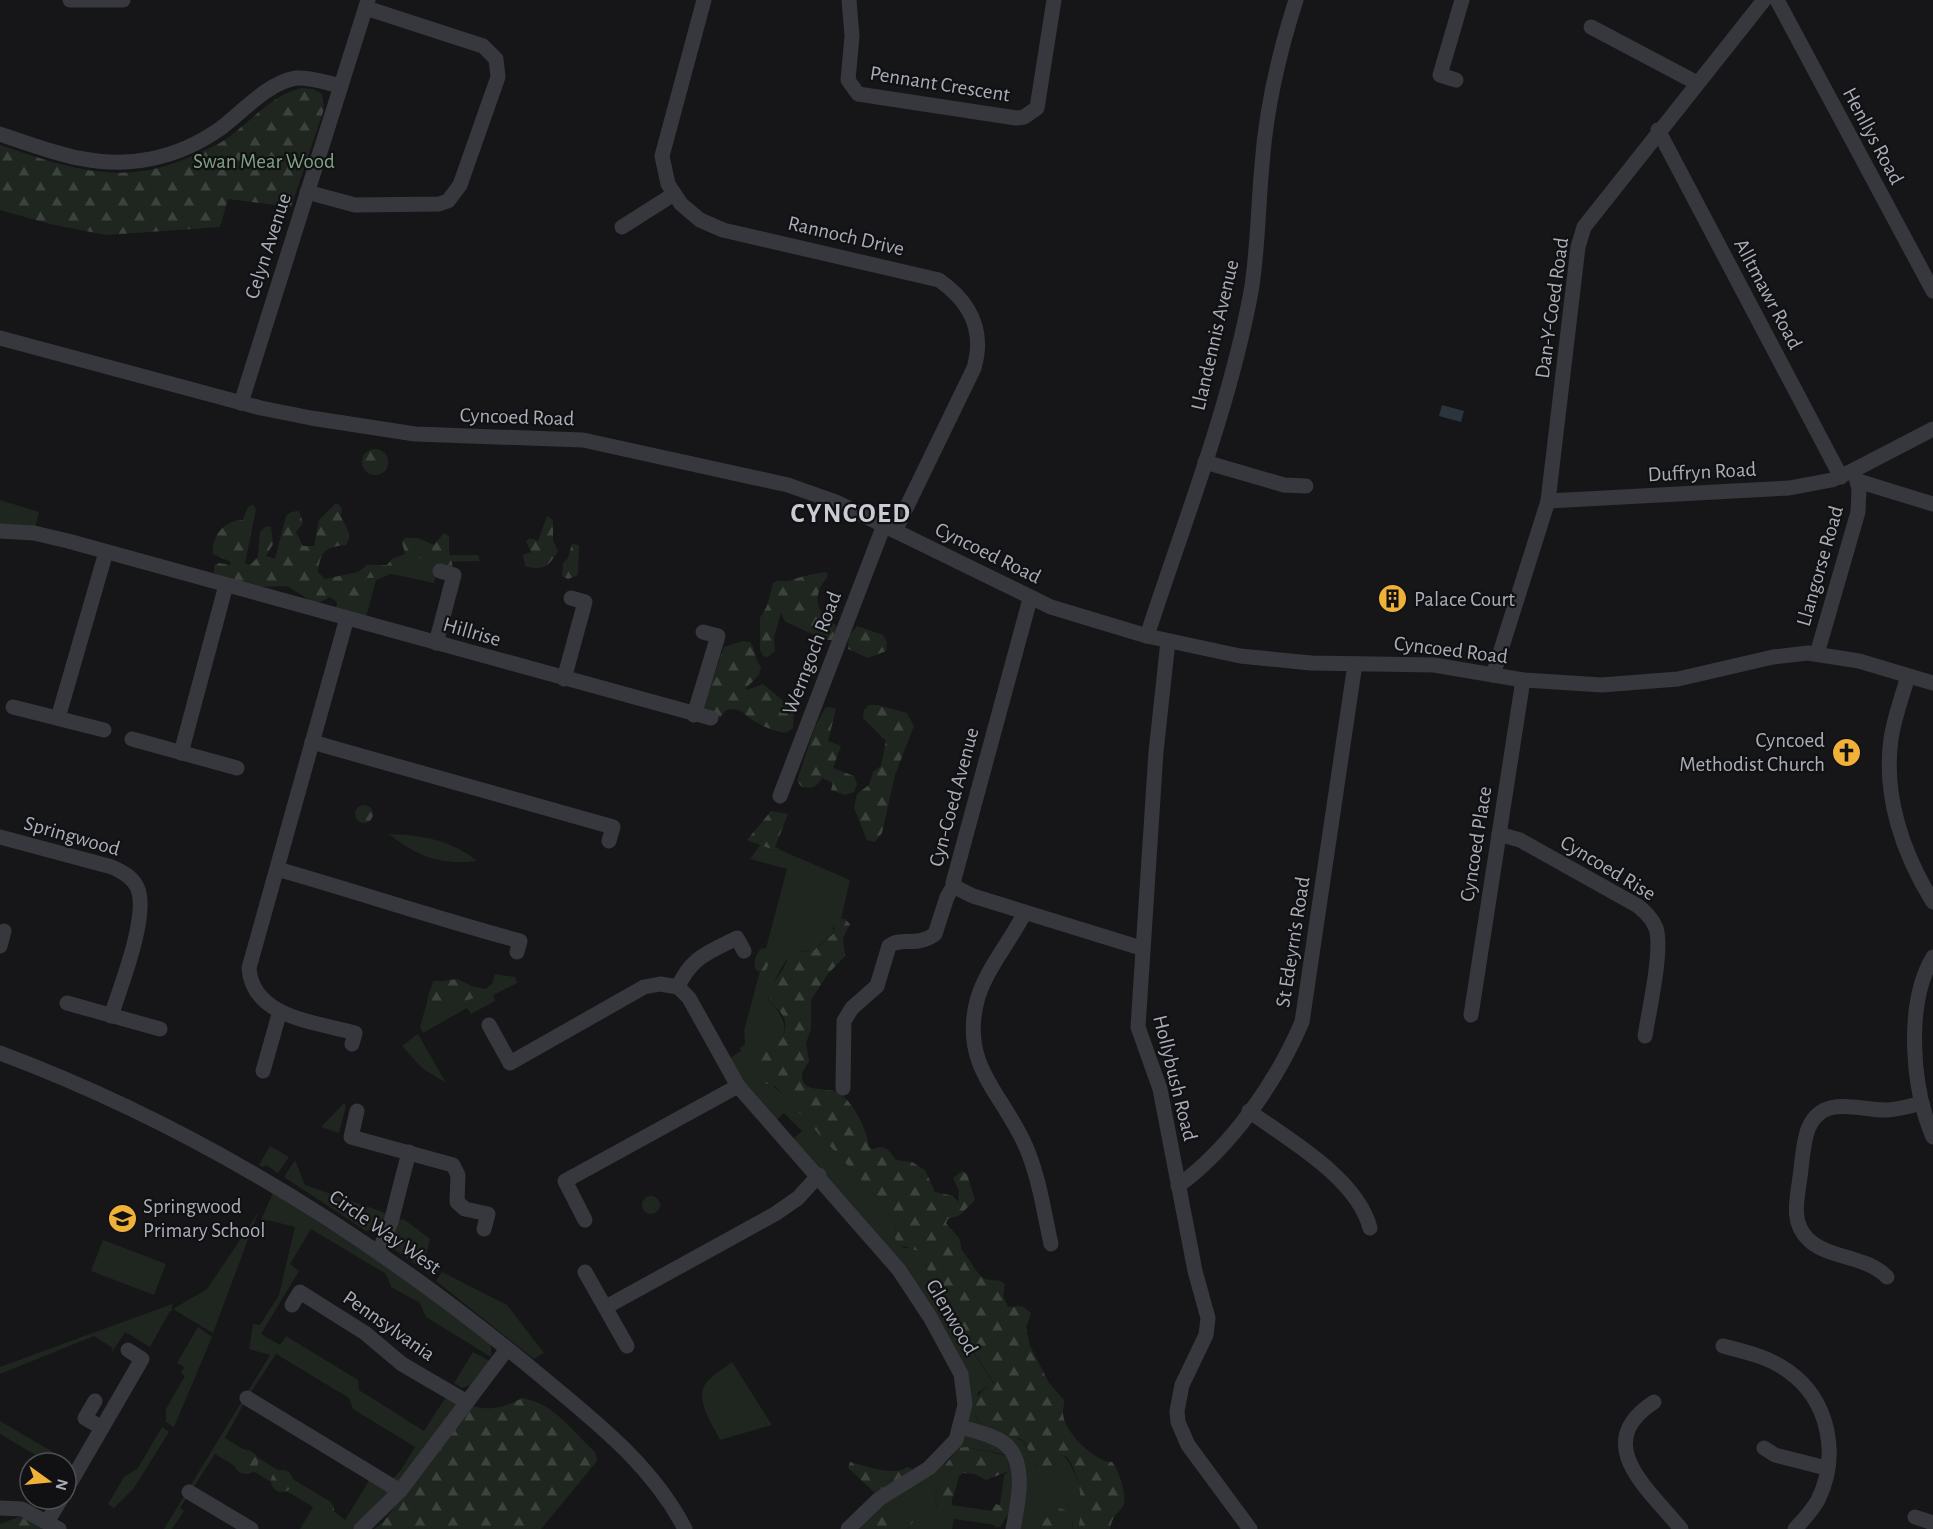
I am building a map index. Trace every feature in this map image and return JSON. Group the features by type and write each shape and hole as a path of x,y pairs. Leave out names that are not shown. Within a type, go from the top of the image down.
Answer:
{"street":[{"path":"70,0 123,0"},
{"name":"Rannoch Drive","path":"704,0 663,149 664,170 674,194 689,213 712,226 925,275 950,287 967,305 976,323 978,339 974,368 889,528"},
{"name":"Pennant Crescent","path":"849,0 852,36 848,80 858,94 1016,118 1024,117 1036,108 1054,0"},
{"name":"Llandennis Avenue","path":"1147,636 1205,462 1232,369 1250,294 1262,163 1272,94 1296,0"},
{"path":"1456,80 1440,75 1462,0"},
{"name":"Dan-Y-Coed Road","path":"1493,675 1548,501 1578,247 1584,227 1658,130 1764,0"},
{"name":"Henllys Road","path":"1777,0 1933,291"},
{"path":"307,192 356,205 439,204 448,201 460,185 498,77 496,59 483,46 367,4"},
{"name":"Celyn Avenue","path":"241,402 367,4"},
{"path":"1591,27 1697,83"},
{"path":"0,134 76,159 98,162 138,161 192,146 289,80 310,79 341,86"},
{"name":"Alltmawr Road","path":"1658,130 1851,476"},
{"path":"622,227 674,194"},
{"name":"Cyncoed Road","path":"0,338 283,413 388,432 549,437 605,444 801,488 889,528 1030,598 1078,616 1168,641 1274,660 1434,665 1523,680 1602,685 1653,682 1700,675 1773,657 1817,654 1851,660 1933,683"},
{"path":"1851,476 1933,429"},
{"path":"1205,462 1284,485 1306,486"},
{"path":"1851,476 1933,504"},
{"name":"Duffryn Road","path":"1548,501 1770,490 1810,485 1851,476"},
{"name":"Llangorse Road","path":"1817,654 1858,512 1851,476"},
{"name":"Werngoch Road","path":"780,796 889,528"},
{"path":"0,531 45,535 347,618 249,968 256,993 268,1005 280,1011 355,1033 352,1044"},
{"path":"58,718 106,552"},
{"path":"436,643 454,575 440,571"},
{"path":"181,753 226,585"},
{"path":"564,679 585,602 571,598"},
{"name":"Cyn-Coed Avenue","path":"1030,598 953,879 954,885 974,896 1141,948"},
{"name":"Hillrise","path":"347,618 711,718"},
{"path":"694,715 718,636 703,632"},
{"name":"Hollybush Road","path":"1168,641 1141,948 1138,1027 1160,1089 1208,1327 1182,1385 1177,1411 1178,1422 1188,1445 1250,1529"},
{"name":"St Edeyrn's Road","path":"1178,1186 1215,1154 1249,1111 1286,1053 1305,1009 1355,664"},
{"path":"1908,676 1891,739 1890,777 1900,831 1912,864 1933,902"},
{"name":"Cyncoed Place","path":"1471,1015 1523,680"},
{"path":"13,706 104,730"},
{"path":"132,739 237,768"},
{"path":"312,742 613,827 609,841"},
{"name":"Cyncoed Rise","path":"1499,834 1520,840 1638,906 1651,917 1658,949 1645,1036"},
{"name":"Springwood","path":"0,837 112,867 126,874 138,888 141,909 139,920 111,1016"},
{"path":"277,869 361,893 408,910 520,941 517,952"},
{"path":"843,1089 844,1029 847,1014 877,986 889,946 900,941 918,943 935,934 947,897 954,885"},
{"path":"1025,912 980,991 974,1016 973,1035 975,1050 984,1077 1019,1133 1029,1155 1051,1244"},
{"path":"0,946 4,931"},
{"path":"489,1025 510,1063 644,987 660,984 678,987 686,969 695,960 737,938 744,951"},
{"path":"1933,957 1922,978 1918,997 1916,1048 1922,1103 1933,1137"},
{"name":"Glenwood","path":"678,987 689,998 738,1086 899,1270 956,1362 966,1394 961,1427 956,1440 941,1458 879,1499 848,1529"},
{"path":"67,1003 160,1029"},
{"path":"263,1071 280,1011"},
{"name":"Circle Way West","path":"0,1053 118,1102 208,1146 291,1194 379,1251 507,1349 619,1442 667,1499 685,1529"},
{"path":"585,1220 565,1181 738,1086"},
{"path":"1887,1277 1876,1267 1813,1244 1800,1228 1796,1208 1806,1138 1813,1120 1828,1108 1847,1106 1886,1110 1922,1103"},
{"path":"357,1111 351,1137 453,1165 458,1175 457,1202 465,1209 488,1214 484,1229"},
{"path":"1249,1111 1332,1173 1366,1212 1370,1228"},
{"path":"379,1251 392,1222 410,1152"},
{"path":"606,1307 775,1215 798,1198 819,1176"},
{"path":"585,1272 627,1346"},
{"name":"Pennsylvania","path":"292,1305 300,1292 365,1333 402,1364 467,1402"},
{"path":"1723,1346 1769,1359 1787,1370 1807,1388 1825,1420 1829,1432 1826,1468 1818,1499 1795,1529"},
{"path":"361,1529 400,1491 507,1349"},
{"path":"78,1469 142,1359 128,1350"},
{"path":"247,1398 400,1491"},
{"path":"95,1401 85,1418 102,1428"},
{"path":"1654,1402 1644,1409 1631,1426 1626,1452 1635,1477 1681,1529"},
{"path":"961,1427 1000,1441 1012,1452 1019,1484 1013,1529"},
{"path":"1764,1448 1775,1455 1826,1468"},
{"path":"189,1492 251,1529"},
{"path":"0,1508 22,1509 53,1526 57,1511"},
{"path":"1915,1517 1933,1522"}],"green space":[{"name":"Swan Mear Wood","path":"301,88 313,89 322,94 324,109 291,207 228,199 220,227 106,235 50,224 0,210 0,145 75,168 122,173 147,170 172,164 220,143 271,103"},
{"path":"375,449 384,453 388,462 384,471 375,475 366,471 362,462 366,453"},
{"path":"0,500 39,512 34,533 0,531"},
{"path":"335,504 342,508 341,516 349,537 346,545 333,547 322,555 318,572 325,579 358,572 367,565 387,565 392,559 405,554 402,542 405,538 418,538 434,545 444,533 449,536 449,552 453,567 437,568 436,558 407,558 400,566 389,572 378,577 367,578 363,584 369,592 362,601 354,600 349,611 330,597 316,604 287,586 257,587 214,573 214,565 219,563 230,565 231,562 213,554 217,535 230,523 243,520 248,507 253,505 256,509 245,563 250,565 258,557 260,532 266,526 271,527 273,544 266,556 275,559 286,516 291,512 299,511 303,523 296,532 303,546 314,546 319,520"},
{"path":"547,516 553,520 553,540 558,551 548,564 541,568 525,566 523,555 531,552 526,541 530,538 538,541"},
{"path":"572,544 579,545 578,575 568,579 562,576 563,563 568,558"},
{"path":"478,555 480,561 440,562 434,583 391,574 376,580 367,614 362,622 334,614 340,592 403,557"},
{"path":"826,572 828,575 818,594 818,605 823,614 836,625 837,636 832,640 825,640 786,622 781,613 774,638 775,651 768,657 763,656 760,650 760,618 767,606 773,583"},
{"path":"857,626 883,635 887,642 886,651 868,658 848,649 849,636"},
{"path":"743,641 750,642 761,667 759,675 746,688 747,690 763,684 794,710 793,728 786,733 761,725 739,710 726,710 720,718 702,709 724,647"},
{"path":"869,705 907,713 914,726 895,775 882,833 875,842 867,840 854,808 857,794 869,785 873,772 881,766 886,741 863,718 864,710"},
{"path":"825,708 836,709 828,741 841,746 833,768 854,776 857,784 854,792 845,795 831,790 833,783 822,778 811,787 802,787 797,781 815,727"},
{"path":"364,805 370,808 373,814 370,820 364,823 358,820 355,814 358,808"},
{"path":"771,811 788,814 775,847 785,852 784,856 775,855 771,849 747,840"},
{"path":"389,834 446,843 477,861 451,862 430,858"},
{"path":"761,844 780,856 785,852 850,880 841,919 833,928 834,932 813,951 801,951 788,959 776,980 769,1000 782,1018 784,1030 780,1042 774,1048 770,1083 790,1101 884,1205 896,1225 895,1238 904,1248 914,1248 918,1251 954,1323 994,1384 978,1392 975,1416 982,1424 1023,1441 1037,1467 1052,1467 1062,1455 1068,1461 1082,1496 1082,1513 1078,1529 1073,1529 1072,1519 1043,1521 1040,1529 1013,1529 1015,1517 1000,1515 997,1529 996,1525 954,1519 952,1529 907,1529 910,1526 848,1529 941,1458 966,1394 930,1317 789,1143 802,1131 784,1113 772,1124 725,1061 741,1051 740,1048 745,1044 744,1031 787,869 750,859","holes":["967,1447 1007,1455 1009,1471 1004,1475 999,1512 952,1505 952,1498 942,1514 938,1509 936,1493 941,1474 953,1453"]},
{"path":"845,919 850,924 843,938 845,956 827,975 811,1000 811,1029 806,1043 809,1061 802,1073 803,1082 810,1087 841,1094 858,1115 869,1147 884,1148 896,1160 912,1162 925,1170 935,1192 953,1196 958,1202 959,1191 953,1178 962,1171 967,1174 975,1200 960,1215 948,1219 946,1223 959,1238 961,1249 979,1274 985,1279 1005,1284 1003,1296 1008,1307 1022,1306 1031,1313 1026,1328 1030,1346 1049,1383 1064,1400 1063,1414 1069,1429 1089,1452 1105,1461 1112,1462 1117,1470 1125,1500 1113,1519 1110,1529 1078,1529 1081,1511 1080,1492 1075,1473 1067,1457 1062,1455 1052,1467 1043,1470 1032,1459 1024,1441 1016,1438 1007,1440 982,1424 975,1415 975,1403 981,1393 994,1383 954,1323 918,1251 898,1244 895,1238 896,1225 884,1205 775,1086 760,1082 757,1078 759,1071 756,1059 780,1041 785,1030 782,1014 771,1000 773,985 793,952 813,951 834,933 835,922"},
{"path":"762,948 768,949 772,956 766,970 761,972 756,970 755,961"},
{"path":"495,974 515,977 517,983 493,995 495,1001 471,1014 467,1008 423,1033 420,1027 433,981 447,981 485,989 492,984"},
{"path":"457,979 478,989 477,997 439,1009 431,1008 427,1004 432,987"},
{"path":"418,1034 446,1083 422,1068 402,1046"},
{"path":"344,1103 346,1106 339,1133 321,1127"},
{"path":"270,1146 289,1157 278,1173 266,1165 263,1167 259,1165"},
{"path":"295,1160 305,1185 383,1212 388,1216 381,1228 366,1231 284,1177"},
{"path":"273,1193 419,1287 491,1343 491,1357 426,1317 420,1303 391,1287 386,1274 311,1229 290,1264 299,1271 261,1334 280,1345 286,1336 358,1380 359,1390 424,1431 449,1392 467,1402 361,1529 300,1529 313,1507 246,1467 243,1471 215,1454 180,1508 184,1511 172,1529 164,1529 270,1355 249,1349 253,1324 260,1325 279,1295 295,1227 267,1220 266,1223 260,1222","holes":["276,1354 349,1398 353,1409 415,1447 401,1470 389,1483 373,1474 345,1520 327,1506 329,1501 225,1438 247,1398"]},
{"path":"651,1196 657,1199 660,1205 657,1211 651,1214 645,1211 642,1205 645,1199"},
{"path":"258,1213 213,1333 173,1309 207,1289"},
{"path":"397,1219 405,1220 430,1239 425,1259 439,1270 434,1277 395,1250 392,1237"},
{"path":"103,1240 166,1264 154,1295 91,1271"},
{"path":"442,1272 507,1305 544,1353 534,1359 436,1281"},
{"path":"172,1304 172,1311 150,1347 125,1332 111,1354 113,1348 94,1336 0,1374 0,1367"},
{"path":"198,1327 212,1337 174,1427 166,1422 166,1409 185,1376 181,1373 184,1367 177,1363"},
{"path":"473,1352 490,1361 473,1384 462,1388 454,1383"},
{"path":"732,1362 772,1425 720,1440 703,1404 703,1390 715,1374"},
{"path":"522,1398 544,1406 562,1419 595,1452 597,1461 541,1529 374,1529 384,1521 471,1406 497,1408"},
{"path":"0,1421 51,1451 29,1451 0,1434"},
{"path":"162,1427 169,1432 134,1488 114,1508 108,1504 124,1477 138,1468"},
{"path":"967,1447 1007,1456 1009,1471 986,1480 975,1474 963,1473 959,1476 954,1495 942,1514 939,1513 936,1493 939,1473 958,1448"},
{"path":"246,1450 251,1451 257,1457 257,1467 251,1473 246,1474 241,1473 235,1467 234,1462 235,1457 241,1451"},
{"path":"850,1462 888,1471 902,1470 907,1467 912,1469 910,1473 875,1493 848,1468"},
{"path":"282,1470 290,1473 293,1481 290,1489 282,1492 274,1489 271,1481 274,1473"},
{"path":"325,1500 333,1505 334,1509 329,1517 325,1518 317,1513 316,1509 321,1501"},
{"path":"996,1504 1005,1507 1007,1516 1000,1527 993,1525 990,1519 992,1509"},
{"path":"1059,1508 1070,1512 1073,1529 1040,1529 1043,1521"},
{"path":"885,1509 910,1514 913,1522 907,1529 855,1529 878,1510"},
{"path":"19,1517 38,1523 47,1529 0,1529 0,1524"}],"shaded area":[{"path":"1442,405 1464,411 1461,422 1439,416"}],"place":[{"name":"Palace Court","path":"1393,599"},
{"name":"Cyncoed Methodist Church","path":"1846,752"},
{"name":"Springwood Primary School","path":"122,1218"}],"district":[{"name":"CYNCOED","path":"851,513"}]}
